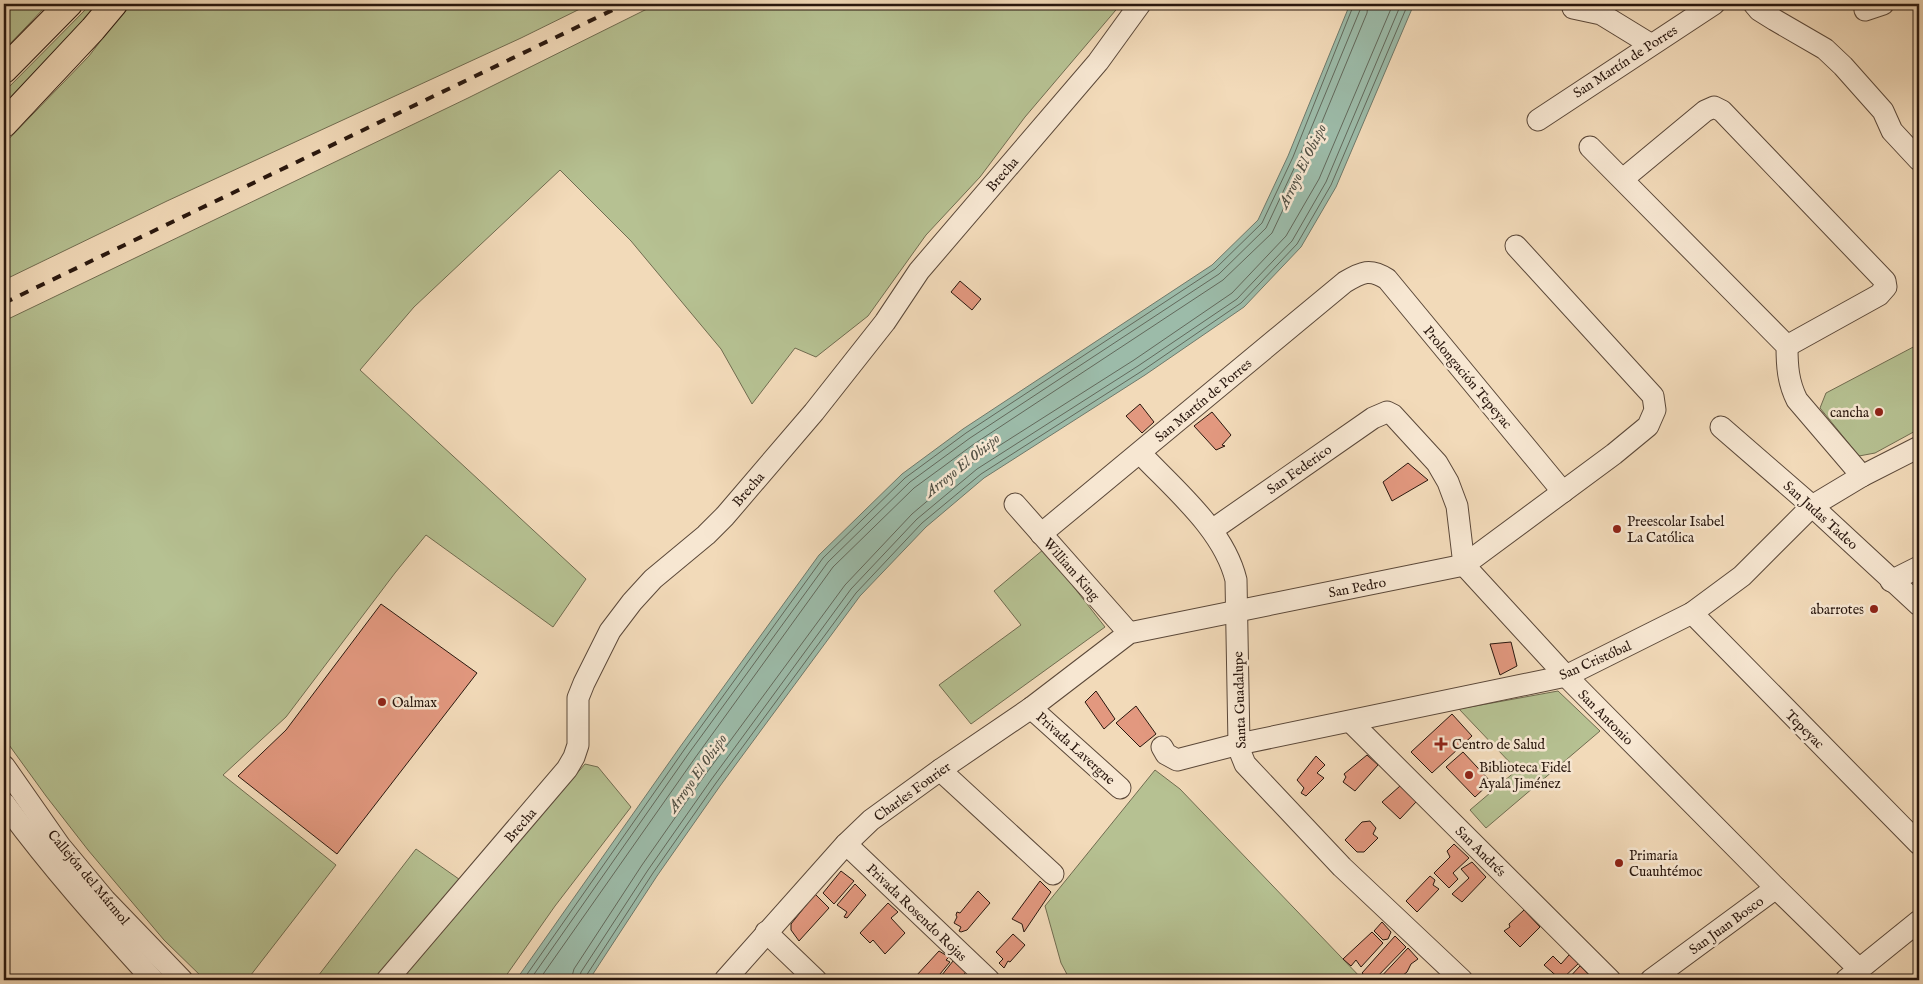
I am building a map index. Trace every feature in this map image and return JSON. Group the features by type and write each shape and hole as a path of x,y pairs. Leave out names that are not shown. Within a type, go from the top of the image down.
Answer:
{"main road":[{"path":"4,70 69,4"},
{"path":"4,124 114,4"}],"street":[{"name":"Brecha","path":"387,980 568,769 578,745 578,698 610,631 632,602 653,579 706,535 725,516 814,412 885,322 919,271 1098,62 1140,4"},
{"name":"San Martín de Porres","path":"1538,120 1650,44 1714,4"},
{"path":"1754,4 1759,10 1825,49 1865,89 1882,111 1892,130 1919,160"},
{"path":"1573,8 1601,14 1650,44"},
{"path":"1623,179 1705,111 1714,107 1722,111 1885,281 1886,287 1879,295 1787,346"},
{"path":"1590,147 1787,346 1788,375 1791,388 1797,400 1862,476"},
{"name":"San Pedro","path":"1129,634 1464,565 1614,454 1648,426 1655,410 1653,396 1516,246"},
{"name":"San Martín de Porres","path":"1041,534 1345,282 1368,272"},
{"name":"Prolongación Tepeyac","path":"1368,272 1377,272 1387,279 1563,492"},
{"name":"San Federico","path":"1212,530 1373,418 1387,412 1399,419 1436,463 1448,482 1457,506 1464,565"},
{"name":"San Judas Tadeo","path":"1721,428 1812,506 1919,605"},
{"name":"San Cristóbal","path":"1162,747 1166,754 1177,760 1239,744 1566,676 1692,613 1742,576 1812,506 1862,476 1919,447"},
{"name":"Santa Guadalupe","path":"1140,453 1212,530 1228,554 1233,566 1236,580 1239,744 1246,764 1342,867 1462,980"},
{"name":"William King","path":"1015,504 1129,634"},
{"name":"San Antonio","path":"1464,565 1566,676 1776,888 1853,975"},
{"path":"1891,580 1919,566"},
{"name":"Tepeyac","path":"1692,613 1919,844"},
{"name":"Charles Fourier","path":"724,980 846,844 872,820 940,770 1031,708 1129,634"},
{"name":"Privada Lavergne","path":"1031,708 1120,788"},
{"name":"San Andrés","path":"1351,722 1610,980"},
{"name":"Callejón del Mármol","path":"4,766 10,799 43,856 90,912 153,980"},
{"path":"940,770 1053,874"},
{"name":"Callejón del Mármol","path":"10,799 60,846 105,900 182,980"},
{"name":"Privada Rosendo Rojas","path":"846,844 989,980"},
{"name":"San Juan Bosco","path":"1651,980 1776,888"},
{"path":"1853,975 1919,921"},
{"path":"766,932 816,980"}],"green space":[{"path":"15,4 48,4 4,50 4,15"},
{"path":"91,4 104,4 4,111 4,92"},
{"path":"129,4 590,4 521,38 167,201 4,280 4,144 89,56"},
{"path":"657,4 1121,4 1025,117 980,177 926,235 868,316 816,357 795,348 752,404 721,349 631,241 560,170 414,307 360,370 586,579 553,627 426,535 286,717 223,775 336,865 247,980 205,980 164,940 88,850 4,738 4,321 468,98"},
{"path":"1919,344 1919,429 1875,453 1859,456 1820,408 1826,393"},
{"path":"1044,549 1105,627 971,724 939,685 1021,625 994,591"},
{"path":"1558,691 1600,731 1486,828 1470,810 1517,770 1459,709"},
{"path":"585,764 598,767 631,807 555,906 503,980 315,980 416,849 476,891"},
{"path":"1155,770 1180,789 1363,980 1070,980 1061,963 1045,906"}],"water":[{"name":"Arroyo El Obispo","path":"1350,4 1414,4 1336,187 1301,247 1244,307 1145,375 984,478 926,527 860,596 720,786 657,876 589,980 516,980 680,747 819,555 902,474 963,429 1212,265 1258,220 1288,156"}],"building":[{"path":"960,281 981,299 972,310 951,292"},
{"path":"1140,404 1154,422 1142,433 1126,416"},
{"path":"1212,412 1231,435 1222,445 1225,446 1216,450 1194,426"},
{"path":"1408,463 1428,480 1392,501 1383,482"},
{"name":"Oalmax","path":"381,604 477,673 337,854 238,776 286,730"},
{"path":"1511,642 1517,666 1500,675 1490,644"},
{"path":"1096,691 1115,719 1104,729 1085,702"},
{"path":"1136,706 1156,734 1140,747 1116,723"},
{"name":"Centro de Salud","path":"1452,714 1472,736 1432,773 1411,752"},
{"name":"Biblioteca Fidel Ayala Jiménez","path":"1463,752 1491,782 1475,797 1446,767"},
{"path":"1367,755 1378,765 1355,791 1343,782 1346,777 1344,774"},
{"path":"1316,756 1325,765 1317,773 1324,778 1306,796 1301,793 1304,788 1297,780"},
{"path":"1400,786 1416,802 1400,819 1382,802"},
{"path":"1370,821 1376,828 1373,834 1378,838 1364,852 1357,852 1345,840 1362,822"},
{"path":"1454,844 1469,858 1453,873 1458,879 1449,888 1434,873 1450,857 1447,851"},
{"path":"1472,862 1486,877 1462,902 1452,894 1469,878 1461,869"},
{"path":"841,871 854,881 834,904 823,893"},
{"path":"1430,876 1435,880 1433,885 1439,889 1417,912 1406,901"},
{"path":"1040,881 1051,892 1024,932 1022,924 1012,919"},
{"path":"855,884 866,895 847,918 844,917 847,912 837,905"},
{"path":"978,891 990,903 967,930 961,932 959,931 961,927 954,923 957,912 960,913"},
{"path":"815,894 829,908 799,941 791,930 791,924"},
{"path":"888,903 898,912 891,918 905,933 885,954 873,940 870,943 860,933"},
{"path":"1524,910 1540,927 1520,947 1504,931 1510,927 1509,924"},
{"path":"1382,922 1391,932 1388,939 1383,940 1374,931"},
{"path":"1372,932 1383,943 1361,967 1356,960 1351,966 1343,959"},
{"path":"1013,934 1025,945 1010,962 1008,961 1004,968 999,963 1003,959 996,952"},
{"path":"1395,936 1406,947 1374,980 1370,980 1362,973"},
{"path":"1408,948 1418,959 1411,964 1407,972 1397,980 1378,980"},
{"path":"939,951 949,957 946,960 950,962 935,980 921,980 916,976"},
{"path":"1569,955 1579,963 1561,980 1544,965 1553,956 1561,964"},
{"path":"953,961 966,972 959,980 938,980"},
{"path":"1580,966 1594,980 1567,980"}],"railway":[{"path":"4,303 625,4"}],"place":[{"name":"cancha","path":"1879,412"},
{"name":"Preescolar Isabel La Católica","path":"1617,529"},
{"name":"abarrotes","path":"1874,609"},
{"name":"Oalmax","path":"382,702"},
{"name":"Centro de Salud","path":"1441,744"},
{"name":"Biblioteca Fidel Ayala Jiménez","path":"1469,775"},
{"name":"Primaria Cuauhtémoc","path":"1619,863"}]}
